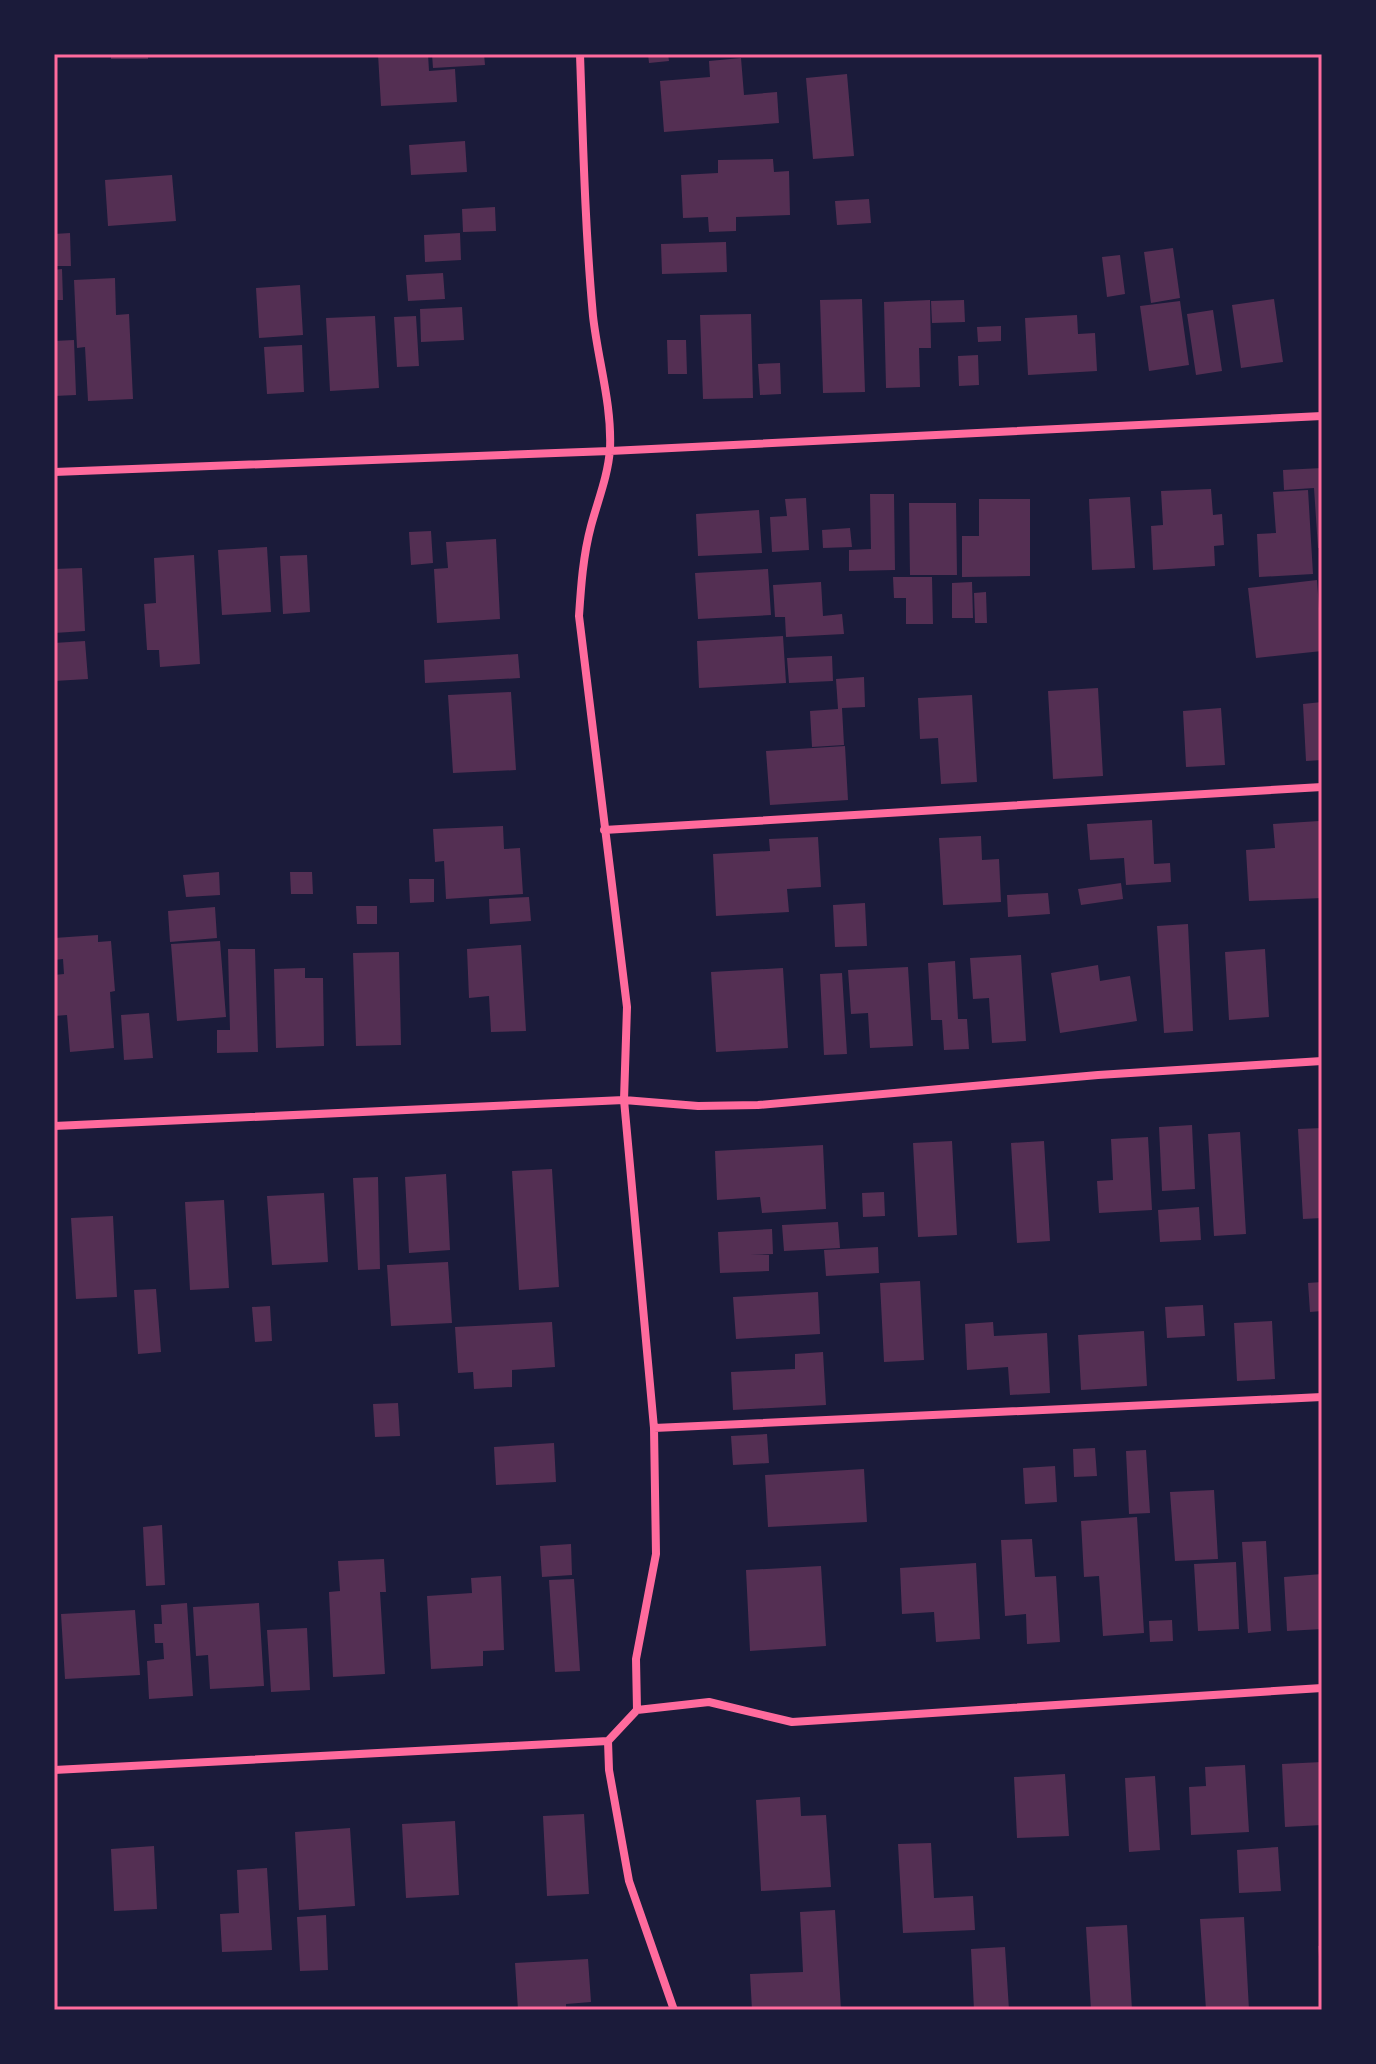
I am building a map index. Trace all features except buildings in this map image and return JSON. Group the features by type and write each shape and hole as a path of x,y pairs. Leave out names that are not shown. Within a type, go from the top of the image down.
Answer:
{"street":[{"path":"580,54 585,227 595,331 609,409 610,451 605,485 590,528 581,574 579,616 627,1007 624,1100 654,1428 656,1554 636,1659 637,1710"},
{"path":"54,472 610,451 1322,416"},
{"path":"604,830 1322,787"},
{"path":"54,1126 624,1100 698,1106 758,1105 1098,1075 1322,1061"},
{"path":"654,1428 1322,1397"},
{"path":"54,1770 608,1741 637,1710 709,1702 792,1722 1322,1688"},
{"path":"608,1741 609,1770 629,1881 674,2010"}]}
